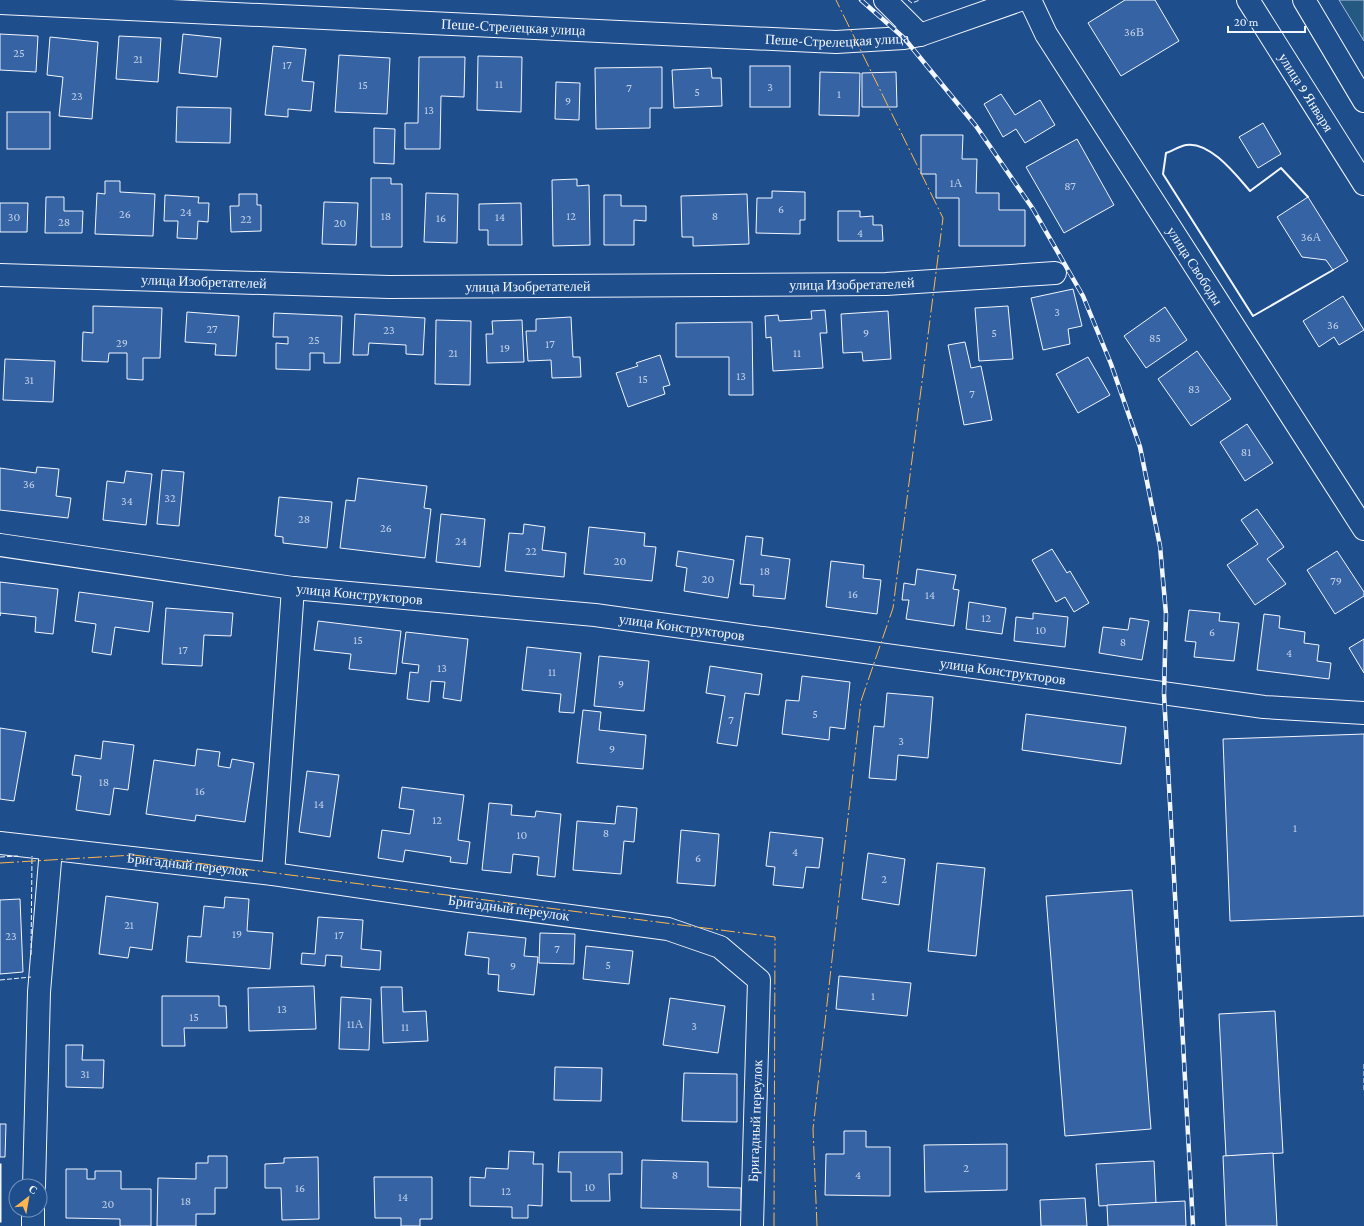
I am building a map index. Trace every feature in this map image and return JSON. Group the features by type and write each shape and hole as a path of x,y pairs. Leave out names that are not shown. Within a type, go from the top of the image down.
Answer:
{"street":[{"path":"885,0 920,35"},
{"name":"Пеше-Стрелецкая улица","path":"0,3 836,42 904,38 920,35 1020,0"},
{"name":"улица Свободы","path":"1030,0 1046,34 1364,529"},
{"name":"улица 9 Января","path":"1248,0 1364,184"},
{"path":"1304,0 1364,101"},
{"name":"улица Изобретателей","path":"0,275 397,287 886,284 1055,273"},
{"name":"улица Конструкторов","path":"0,545 293,588 595,615 1264,707 1364,713"},
{"path":"273,874 293,588"},
{"name":"Бригадный переулок","path":"0,843 273,874 668,929 720,947 759,980 752,1226"},
{"path":"34,1178 39,992 51,849"}],"shaded area":[{"path":"1339,0 1364,0 1364,41"}],"building":[{"path":"1125,0 1155,0 1179,41 1121,76 1088,23"},
{"path":"0,34 38,36 36,72 0,70"},
{"path":"183,34 221,38 217,77 179,73"},
{"path":"119,36 161,38 158,82 116,79"},
{"path":"50,37 98,42 92,119 59,116 63,77 47,75"},
{"path":"273,46 306,49 302,81 314,82 311,111 288,109 288,117 265,115"},
{"path":"339,55 390,58 387,114 335,112"},
{"path":"478,56 522,57 521,112 477,110"},
{"path":"419,57 465,57 464,97 441,96 440,149 405,149 405,123 418,123"},
{"path":"750,66 790,66 790,107 750,107"},
{"path":"662,67 662,108 650,108 650,128 596,129 595,68"},
{"path":"711,68 712,78 721,78 722,106 674,108 672,70"},
{"path":"820,72 860,73 859,116 819,115"},
{"path":"896,72 897,107 862,107 862,73"},
{"path":"556,82 580,83 579,120 555,119"},
{"path":"1001,94 1015,115 1040,100 1055,125 1025,143 1016,129 1003,137 984,104"},
{"path":"177,107 231,108 230,143 176,142"},
{"path":"7,112 50,112 50,149 7,149"},
{"path":"1263,123 1281,154 1258,168 1239,137"},
{"path":"374,128 395,129 394,164 374,163"},
{"path":"921,135 963,135 962,159 977,159 976,193 999,193 999,210 1025,210 1025,246 959,246 959,198 936,198 936,174 921,174"},
{"path":"1077,139 1114,205 1064,233 1026,167"},
{"path":"371,178 391,178 391,184 402,184 402,247 371,247"},
{"path":"577,179 577,186 589,185 590,245 553,246 552,180"},
{"path":"105,181 120,181 120,192 155,194 153,236 95,234 97,193 105,194"},
{"path":"772,191 805,192 805,220 800,220 800,234 756,233 757,198 772,198"},
{"path":"426,193 458,194 457,243 424,242"},
{"path":"239,194 257,194 257,205 261,205 261,231 231,232 230,206 239,206"},
{"path":"747,194 749,244 693,246 693,237 682,237 681,196"},
{"path":"165,195 199,197 198,203 209,203 208,222 198,221 197,239 177,238 178,221 164,221"},
{"path":"604,195 621,195 621,206 646,206 646,221 634,220 634,245 604,245"},
{"path":"46,197 64,197 64,211 83,211 82,233 45,233"},
{"path":"1308,197 1348,261 1333,270 1326,260 1302,257 1277,217"},
{"path":"324,202 358,203 356,245 322,244"},
{"path":"0,203 28,203 27,232 0,232"},
{"path":"521,203 522,245 488,245 488,230 479,230 479,204"},
{"path":"838,211 860,211 860,217 873,216 873,225 882,225 883,241 838,241"},
{"path":"1073,289 1082,326 1068,329 1070,344 1043,350 1031,298"},
{"path":"1343,296 1364,330 1339,345 1334,337 1319,347 1303,321"},
{"path":"93,306 162,308 160,358 143,358 143,380 127,379 127,353 109,353 108,362 82,361 83,332 93,333"},
{"path":"1008,306 1013,359 979,361 975,308"},
{"path":"1165,307 1187,340 1146,368 1124,336"},
{"path":"825,310 827,333 820,333 823,368 773,371 771,337 766,338 765,316 778,315 779,321 812,319 811,311"},
{"path":"888,311 891,359 863,361 862,352 843,353 841,314"},
{"path":"187,312 239,316 236,356 215,355 216,344 185,342"},
{"path":"274,313 342,316 340,363 324,363 324,353 310,353 310,370 276,369 276,343 288,344 288,337 273,337"},
{"path":"355,314 425,318 423,355 406,354 406,345 369,343 368,355 353,355"},
{"path":"571,317 573,357 580,357 581,377 552,378 551,360 528,361 526,331 536,331 536,319"},
{"path":"436,320 471,321 470,385 435,384"},
{"path":"522,320 524,362 487,363 486,334 493,334 492,321"},
{"path":"752,322 753,395 729,395 729,357 676,357 676,323"},
{"path":"965,342 971,368 981,366 992,420 964,425 948,345"},
{"path":"1197,351 1231,399 1191,426 1158,379"},
{"path":"660,355 670,385 663,387 665,394 628,407 616,373 638,366 636,363"},
{"path":"1088,357 1110,395 1078,413 1056,374"},
{"path":"5,359 55,361 53,402 3,400"},
{"path":"1247,424 1273,463 1245,481 1220,442"},
{"path":"37,467 59,469 56,496 71,498 68,518 0,510 0,468 36,473"},
{"path":"162,470 184,472 179,526 157,524"},
{"path":"126,471 152,474 146,525 103,520 107,481 124,483"},
{"path":"358,478 427,486 424,508 431,509 425,558 340,548 346,500 355,501"},
{"path":"279,497 332,502 327,548 283,543 283,537 275,536"},
{"path":"1257,509 1284,547 1267,559 1286,584 1255,605 1227,565 1258,544 1241,520"},
{"path":"441,514 485,519 480,567 436,562"},
{"path":"524,524 545,527 542,550 566,553 564,577 505,571 509,533 523,534"},
{"path":"589,527 645,533 644,546 656,547 652,581 584,574"},
{"path":"746,536 763,538 761,555 790,559 785,599 753,596 754,585 740,584"},
{"path":"1052,549 1067,573 1070,571 1089,603 1074,612 1065,597 1056,602 1032,560"},
{"path":"678,551 734,560 728,598 684,591 687,568 676,566"},
{"path":"1337,551 1364,592 1364,596 1335,614 1307,570"},
{"path":"831,561 864,565 863,578 881,580 877,614 826,607"},
{"path":"917,569 956,575 953,589 959,590 954,626 906,619 909,600 902,600 904,583 915,585"},
{"path":"0,582 58,589 53,634 35,632 36,617 0,613"},
{"path":"79,592 153,602 149,632 115,627 111,655 92,652 96,624 75,621"},
{"path":"969,602 1006,608 1002,634 966,629"},
{"path":"166,608 233,613 231,636 204,635 202,666 162,664"},
{"path":"1189,610 1220,613 1219,621 1239,623 1234,661 1194,657 1196,642 1185,641"},
{"path":"1033,613 1068,617 1065,647 1014,641 1016,617 1033,619"},
{"path":"1264,614 1280,616 1279,628 1305,632 1304,643 1319,645 1317,661 1331,663 1329,679 1257,670"},
{"path":"1130,618 1149,621 1142,660 1099,653 1103,627 1128,630"},
{"path":"318,621 401,631 396,674 349,669 351,654 314,650"},
{"path":"406,632 468,639 461,701 443,698 445,682 431,681 429,702 407,699 410,672 418,673 419,665 402,663"},
{"path":"1364,639 1364,673 1349,648"},
{"path":"527,647 581,653 574,713 559,712 561,694 522,690"},
{"path":"599,656 649,661 644,711 594,706"},
{"path":"710,666 762,674 759,695 745,693 737,746 717,743 725,696 706,693"},
{"path":"802,676 850,682 845,729 830,727 829,740 782,734 786,700 799,701"},
{"path":"887,693 933,697 928,758 898,755 896,780 869,778 874,726 884,727"},
{"path":"583,710 601,712 599,730 646,735 643,769 577,763"},
{"path":"1026,714 1126,727 1121,764 1022,750"},
{"path":"0,728 26,732 14,801 0,799"},
{"path":"1364,734 1364,916 1230,921 1223,739"},
{"path":"103,741 134,745 128,790 114,788 110,815 76,810 81,776 72,775 75,755 101,759"},
{"path":"197,749 220,752 218,766 230,768 232,759 254,763 245,822 196,815 195,821 146,814 154,760 195,766"},
{"path":"307,771 339,775 330,837 299,832"},
{"path":"402,787 464,795 458,840 470,842 467,864 450,862 451,857 405,850 403,862 378,858 382,830 410,834 414,810 399,808"},
{"path":"489,803 512,805 511,815 535,817 536,811 561,814 555,877 537,875 539,857 513,854 511,873 482,870"},
{"path":"617,806 637,808 634,842 624,841 621,874 573,870 577,821 615,824"},
{"path":"681,830 719,834 715,886 677,883"},
{"path":"770,832 823,838 819,868 806,867 803,888 773,885 775,867 766,866"},
{"path":"868,853 905,859 899,905 862,899"},
{"path":"937,863 985,868 976,956 928,951"},
{"path":"1132,890 1151,1129 1065,1136 1046,896"},
{"path":"106,896 158,903 152,950 130,947 128,958 99,954"},
{"path":"225,897 249,899 247,931 273,933 270,969 186,962 188,936 201,937 204,906 224,908"},
{"path":"20,899 23,972 0,974 0,900"},
{"path":"318,917 363,920 361,949 381,951 380,970 341,967 342,956 326,955 325,966 301,964 302,953 315,954"},
{"path":"468,932 526,938 524,956 538,957 534,995 498,991 499,975 488,974 489,958 465,955"},
{"path":"540,933 575,934 574,964 539,963"},
{"path":"586,946 633,951 629,984 583,979"},
{"path":"839,976 911,983 907,1016 836,1009"},
{"path":"314,986 316,1029 249,1031 248,988"},
{"path":"381,987 402,987 403,1012 426,1011 428,1041 383,1043"},
{"path":"162,996 219,996 219,1006 226,1006 227,1028 184,1028 185,1046 162,1046"},
{"path":"341,997 371,999 369,1050 339,1049"},
{"path":"670,998 725,1006 718,1053 663,1045"},
{"path":"1275,1011 1283,1153 1226,1156 1219,1014"},
{"path":"66,1045 83,1045 82,1060 104,1060 103,1088 66,1087"},
{"path":"555,1067 602,1068 601,1101 554,1100"},
{"path":"684,1073 737,1074 737,1122 682,1121"},
{"path":"0,1124 6,1124 5,1157 0,1157"},
{"path":"844,1131 866,1131 866,1147 890,1147 890,1196 825,1195 826,1154 844,1154"},
{"path":"1007,1144 1007,1190 925,1192 924,1145"},
{"path":"509,1151 534,1152 533,1164 543,1164 542,1206 528,1205 528,1218 512,1218 512,1207 470,1206 470,1177 485,1178 486,1168 508,1169"},
{"path":"559,1152 622,1152 622,1174 609,1174 610,1201 571,1201 571,1172 558,1172"},
{"path":"1273,1153 1277,1226 1226,1226 1223,1156"},
{"path":"208,1156 227,1156 227,1188 215,1188 215,1214 196,1214 196,1226 157,1226 158,1178 196,1179 196,1163 208,1163"},
{"path":"318,1157 319,1219 282,1220 281,1188 265,1188 265,1164 284,1163 284,1158"},
{"path":"642,1160 708,1162 708,1187 741,1188 741,1210 641,1208"},
{"path":"1154,1161 1156,1203 1099,1206 1096,1164"},
{"path":"1,1164 1,1222 0,1222"},
{"path":"66,1169 87,1169 87,1179 95,1179 95,1171 121,1171 121,1189 151,1189 151,1226 120,1226 120,1219 66,1218"},
{"path":"374,1177 432,1177 432,1219 420,1219 420,1226 401,1226 401,1218 375,1218"},
{"path":"1085,1198 1087,1226 1041,1226 1040,1200"},
{"path":"1185,1201 1186,1226 1108,1226 1107,1205"}],"railway":[{"path":"861,0 904,38 976,126 1033,209 1083,296 1111,364 1140,447 1160,546 1166,614 1164,694 1193,1226"}],"fence":[{"path":"908,0 912,3 920,0"},
{"path":"0,857 18,856"},
{"path":"31,955 32,856"},
{"path":"0,980 31,977"},
{"path":"1364,1064 1364,1090"}],"wall":[{"path":"1308,197 1281,168 1250,191 1222,160 1204,148 1195,145 1186,145 1166,153 1163,174 1253,316 1333,270"}],"power":[{"path":"817,1226 813,1129 861,701 893,608 943,218 836,0"},
{"path":"0,863 134,855 775,937 774,1226"}]}
